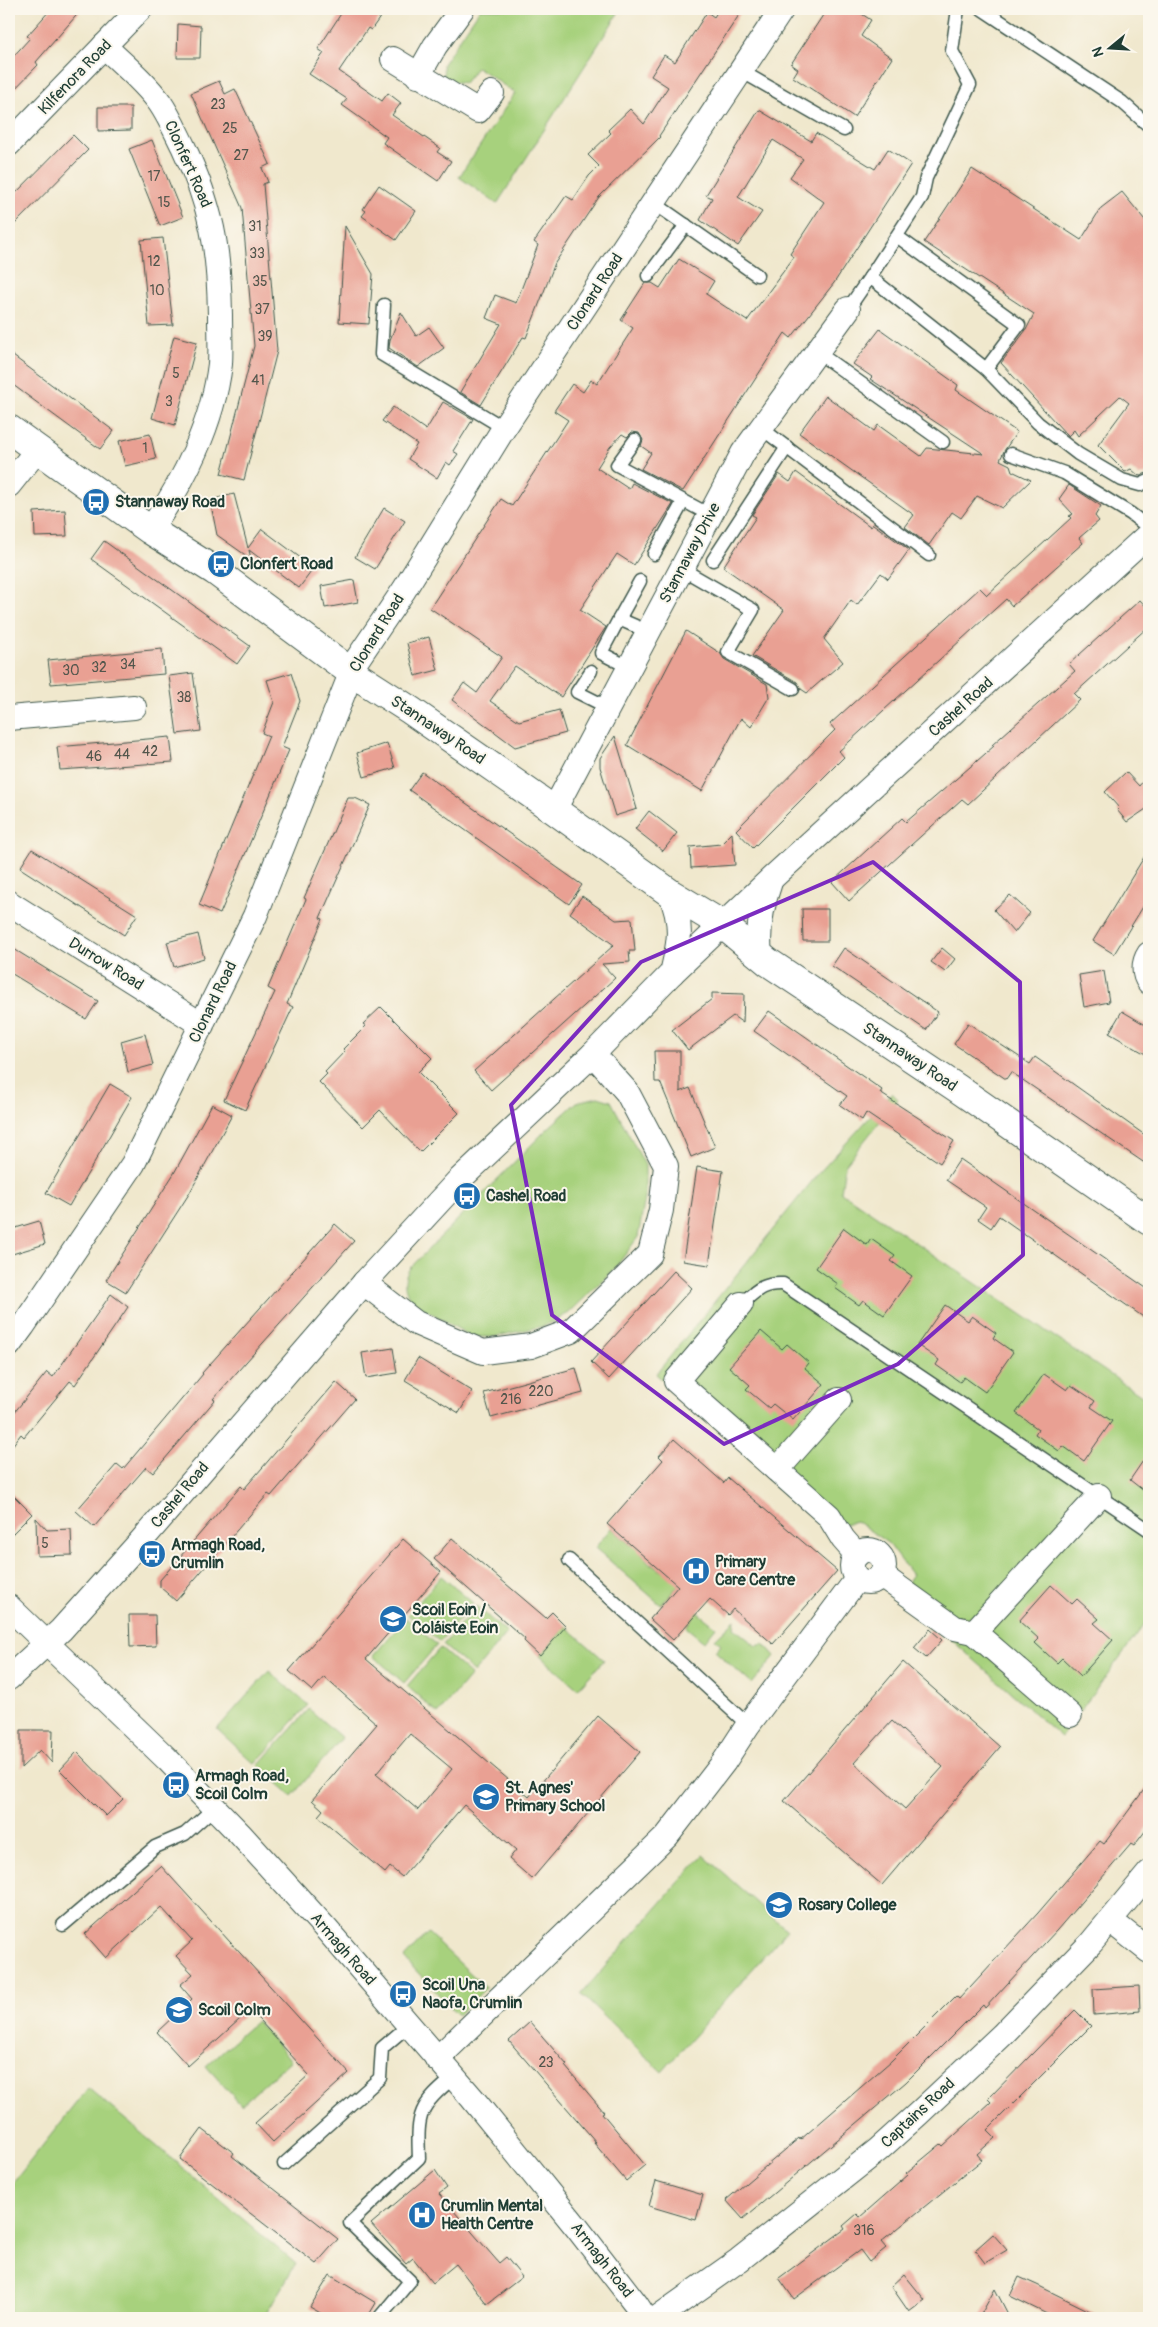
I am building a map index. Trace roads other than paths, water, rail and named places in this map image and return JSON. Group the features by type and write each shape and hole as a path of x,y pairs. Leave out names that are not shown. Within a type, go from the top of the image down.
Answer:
{"street":[{"name":"Kilfenora Road","path":"9,144 140,9"},
{"path":"418,76 435,46 462,9"},
{"name":"Clonard Road","path":"9,1345 16,1322 133,1164 254,916 351,672 504,428 782,9"},
{"name":"Clonfert Road","path":"104,46 159,102 177,134 197,176 208,207 218,255 220,364 213,398 198,445 183,477 150,530"},
{"path":"393,58 418,76 478,111 492,93"},
{"name":"Stannaway Drive","path":"554,810 743,453 848,309"},
{"name":"Stannaway Road","path":"9,429 150,530 215,571 351,672 410,710 554,810 670,894 723,925 760,955 1149,1221"},
{"path":"9,485 37,450"},
{"name":"Cashel Road","path":"9,1678 61,1630 141,1541 364,1283 457,1182 594,1054 672,972 772,878 1149,534"},
{"path":"9,718 134,707"},
{"name":"Cashel Road","path":"760,955 758,939 762,906 772,878"},
{"path":"670,894 678,914 680,929 680,942 672,972"},
{"name":"Durrow Road","path":"9,903 202,1025"},
{"path":"1149,954 1145,960 1145,976 1149,982"},
{"path":"364,1283 416,1323 482,1352 531,1346 571,1331 650,1254 661,1210 666,1166 627,1092 594,1054"},
{"path":"741,1304 676,1382 829,1516 843,1539 857,1555"},
{"path":"777,1470 839,1400"},
{"path":"974,1632 1099,1496"},
{"path":"869,1550 879,1555 883,1564 881,1575 868,1582 858,1579 852,1566 857,1555 869,1550"},
{"path":"881,1575 955,1628 974,1632 1070,1715"},
{"path":"437,2059 667,1836 724,1762 748,1725 858,1579"},
{"name":"Armagh Road","path":"9,1607 214,1808 323,1926 454,2077 578,2229 645,2318"},
{"name":"Captains Road","path":"657,2318 738,2260 878,2150 1002,2034 1111,1921 1149,1874"},
{"path":"1111,1921 1149,1951"}],"lane":[{"path":"848,309 898,237 922,197 926,178 970,85 952,51 958,9"},
{"path":"982,9 1122,102 1149,126"},
{"path":"742,71 844,130"},
{"path":"654,203 757,275"},
{"path":"648,276 686,225"},
{"path":"898,237 1019,325 986,369"},
{"path":"870,277 986,369 1038,423 1078,454 1122,480 1140,485 1149,481"},
{"path":"384,305 381,354 504,428"},
{"path":"817,352 943,442"},
{"path":"761,428 929,554"},
{"path":"635,440 617,465 710,515"},
{"path":"713,560 787,447"},
{"path":"1011,454 1064,473 1131,514 1149,528"},
{"path":"654,554 683,502"},
{"path":"682,569 752,610 728,652 793,689"},
{"path":"630,668 601,653 640,581"},
{"path":"619,619 649,632"},
{"path":"591,671 577,692 609,708"},
{"path":"741,1304 761,1286 771,1283 783,1284 1149,1530"},
{"path":"569,1560 748,1725"},
{"path":"63,1924 155,1847 185,1834 214,1808"},
{"path":"284,2164 380,2078 382,2048 409,2025"},
{"path":"379,2318 410,2281 350,2224 419,2158 417,2124 429,2098 454,2077"}],"place":[{"name":"Stannaway Road","path":"96,502"},
{"name":"Clonfert Road","path":"221,564"},
{"name":"Cashel Road","path":"467,1196"},
{"name":"Armagh Road, Crumlin","path":"152,1554"},
{"name":"Primary Care Centre","path":"696,1571"},
{"name":"Scoil Eoin / Coláiste Eoin","path":"393,1619"},
{"name":"Armagh Road, Scoil Colm","path":"176,1785"},
{"name":"St. Agnes' Primary School","path":"486,1797"},
{"name":"Rosary College","path":"779,1905"},
{"name":"Scoil Una Naofa, Crumlin","path":"403,1994"},
{"name":"Scoil Colm","path":"179,2010"},
{"name":"Crumlin Mental Health Centre","path":"422,2215"}]}
